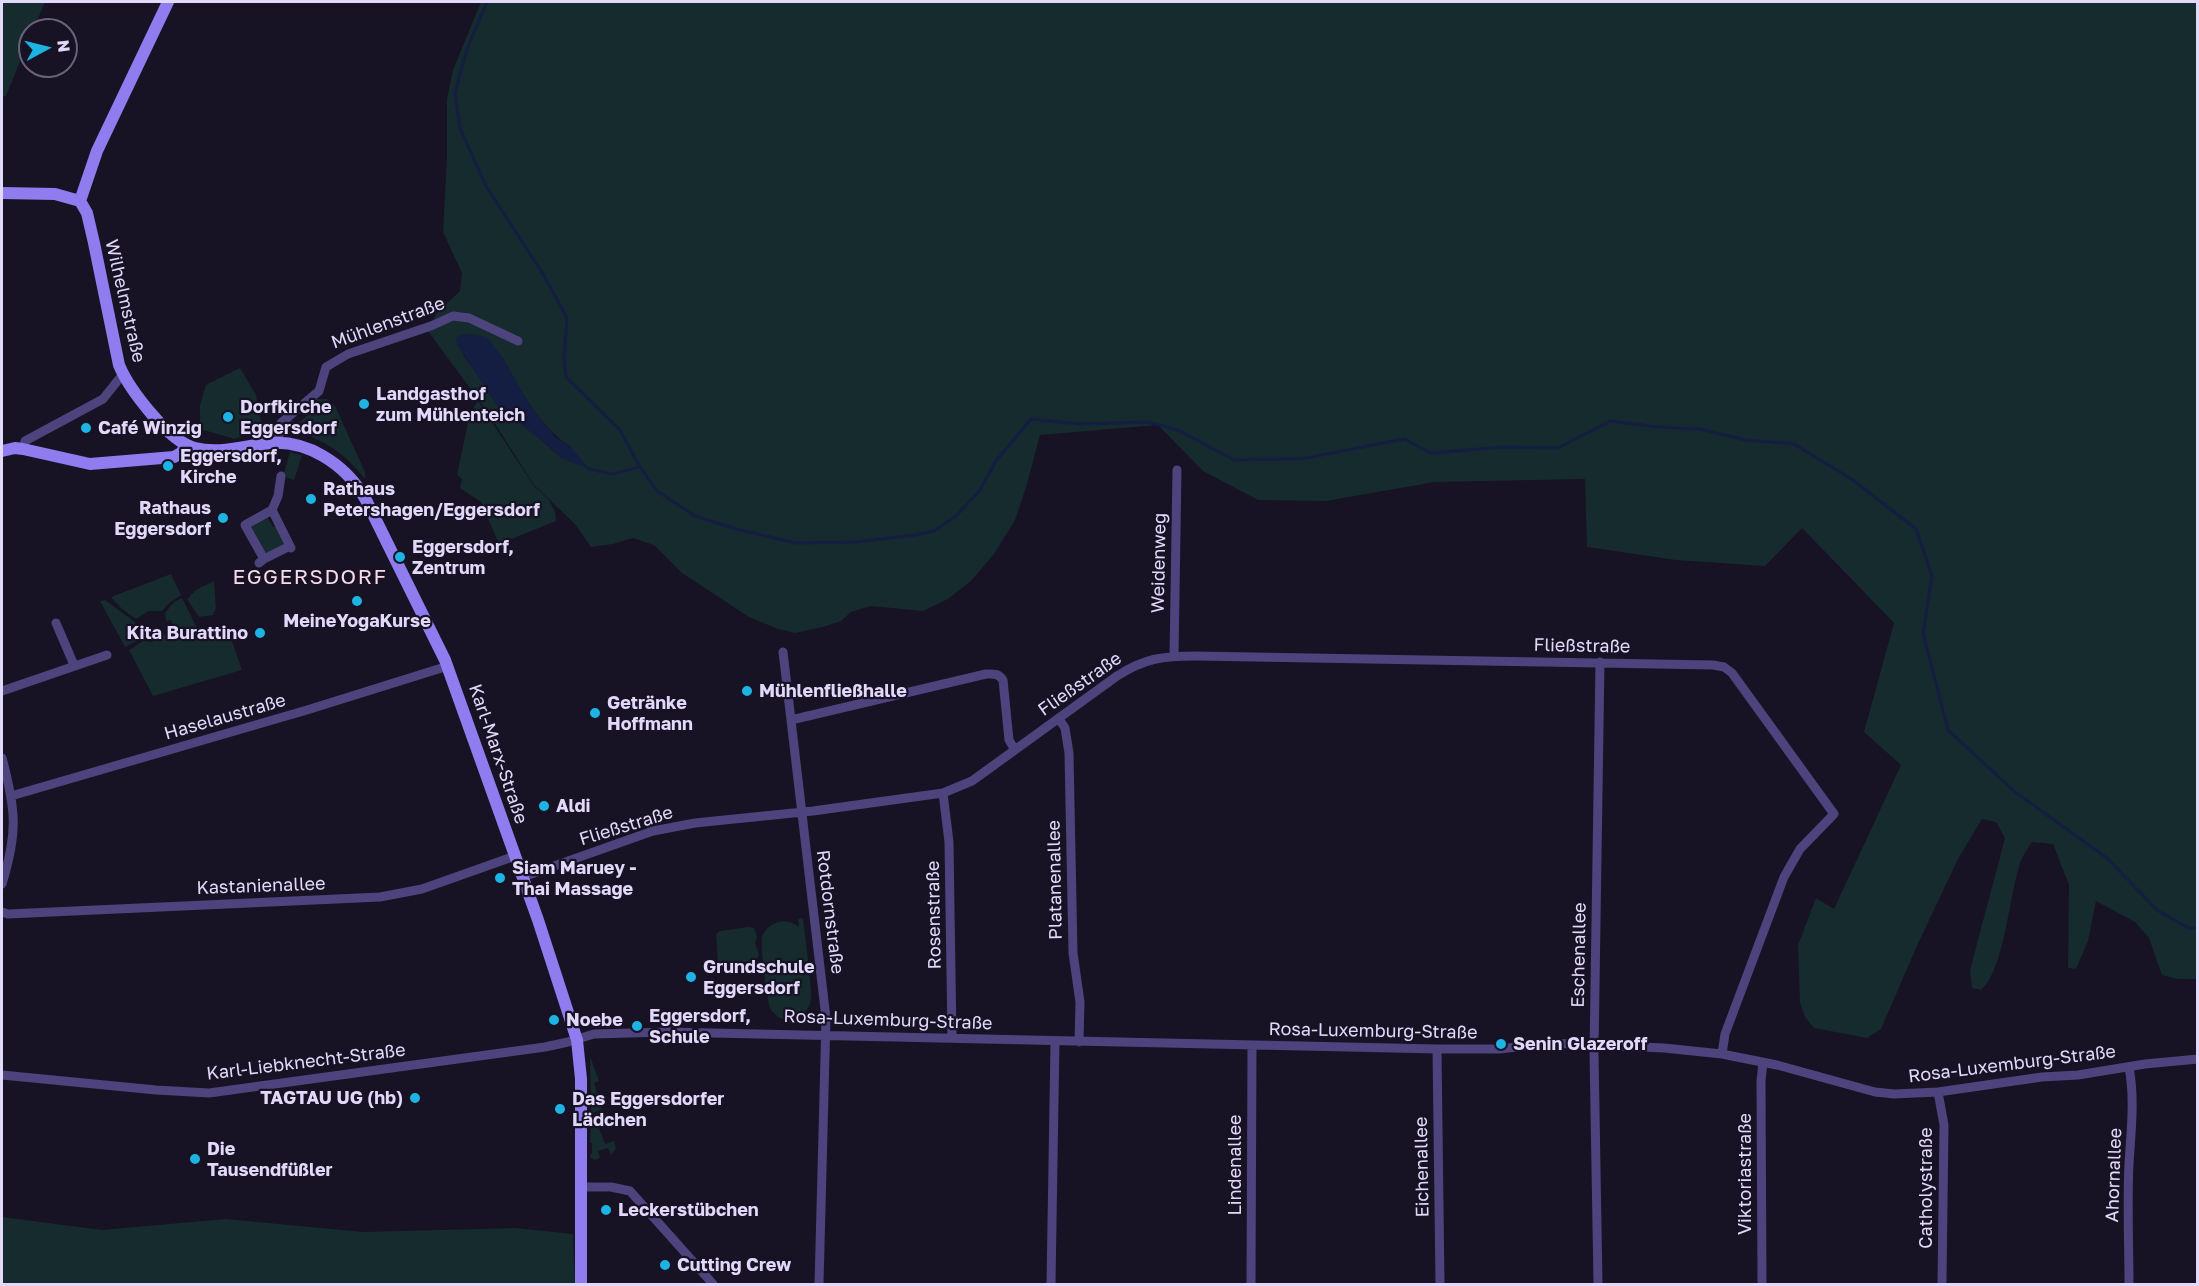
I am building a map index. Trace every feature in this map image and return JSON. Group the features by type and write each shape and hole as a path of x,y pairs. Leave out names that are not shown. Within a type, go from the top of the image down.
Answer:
{"street":[{"path":"2,193 55,194 80,201 97,151 168,2"},
{"name":"Wilhelmstraße","path":"80,201 87,213 118,365 169,432 186,446"},
{"name":"Mühlenstraße","path":"278,442 279,429 283,421 319,391 326,367 348,354 431,326 453,316 469,318 518,340"},
{"path":"23,449 25,441 103,399 123,374"},
{"path":"2,451 23,449 77,462 103,464 174,457 186,446 204,450 222,450 278,442"},
{"name":"Karl-Marx-Straße","path":"278,442 293,444 326,458 342,470 361,490 448,666 523,877 577,1040 581,1079 580,1284"},
{"name":"Weidenweg","path":"1174,656 1177,470"},
{"path":"272,510 290,547 261,561 242,523 272,510 278,496 281,476"},
{"path":"56,623 74,665"},
{"name":"Rotdornstraße","path":"783,652 826,1018 819,1284"},
{"path":"2,691 107,655"},
{"name":"Fließstraße","path":"523,877 652,831 695,823 801,812 943,793 972,781 1132,666 1153,658 1174,656 1713,665 1724,668 1732,674 1834,814 1800,849 1784,876 1725,1034 1722,1054"},
{"name":"Eschenallee","path":"1598,1284 1594,1046 1600,662"},
{"name":"Haselaustraße","path":"11,796 307,710 448,666"},
{"path":"791,720 930,685 995,674 1003,680 1009,740 1015,750"},
{"name":"Platanenallee","path":"1059,719 1065,729 1069,753 1073,953 1080,1002 1078,1042"},
{"path":"2,758 11,796 14,834 2,884"},
{"name":"Rosenstraße","path":"943,793 949,842 952,1038"},
{"name":"Kastanienallee","path":"2,912 20,914 380,897 422,889 515,856"},
{"name":"Rosa-Luxemburg-Straße","path":"577,1040 594,1034 628,1033 825,1034 1437,1049 1500,1049 1550,1042 1572,1042 1594,1046 1664,1048 1722,1054 1894,1095 1938,1092 2198,1059"},
{"name":"Karl-Liebknecht-Straße","path":"2,1075 209,1093 545,1047 577,1040"},
{"path":"1051,1284 1055,1041"},
{"name":"Lindenallee","path":"1251,1284 1252,1046"},
{"name":"Eichenallee","path":"1437,1049 1440,1284"},
{"name":"Viktoriastraße","path":"1762,1284 1761,1082 1763,1063"},
{"name":"Ahornallee","path":"2129,1066 2132,1085 2129,1284"},
{"name":"Catholystraße","path":"1938,1092 1944,1125 1942,1284"},
{"path":"580,1187 611,1187 630,1191 712,1284"}],"green space":[{"path":"2,2 45,2 38,18 18,18 18,66 6,96 2,97"},
{"path":"481,2 2197,2 2197,979 2177,979 2162,975 2149,938 2135,922 2096,901 2088,941 2076,969 2068,968 2069,885 2053,844 2032,842 2022,858 1996,965 1981,990 1972,988 1970,970 2005,838 1996,822 1982,819 1958,859 1881,1029 1867,1038 1814,1028 1805,1017 1800,1002 1798,945 1816,898 1834,909 1901,765 1864,732 1894,623 1802,528 1765,566 1676,560 1587,547 1585,479 1435,482 1326,501 1258,500 1203,471 1158,425 1040,435 1015,520 994,554 971,581 948,599 923,611 871,606 851,612 841,621 795,633 778,629 749,617 682,573 654,545 633,538 591,547 575,524 534,485 488,413 428,331 436,314 460,291 462,273 443,232 447,99 453,70","holes":["463,355 502,357 540,418 549,429 571,447 561,458 480,377"]},
{"path":"240,368 256,395 262,427 235,439 200,429 200,405 206,385"},
{"path":"316,399 327,399 335,406 365,472 365,479 338,452 285,425 291,419 297,424 316,409 311,402"},
{"path":"478,401 534,486 549,500 555,512 556,521 499,544 481,502 460,488 462,479 457,475 470,413"},
{"path":"290,452 302,455 294,480 283,476"},
{"path":"266,515 273,527 278,525 287,543 266,554 250,524"},
{"path":"171,574 181,595 162,611 149,611 136,619 111,597"},
{"path":"214,581 216,608 213,615 199,617 187,599 196,590"},
{"path":"182,598 199,632 179,634 168,630 168,626 172,625 171,620 166,621 165,613 174,602"},
{"path":"105,600 135,622 139,640 125,647 100,601"},
{"path":"227,627 242,670 153,696 129,650 143,641 152,642 166,634 189,637"},
{"path":"803,918 811,1000 804,1014 798,1018 784,1020 771,1010 769,1005 762,937 766,930 777,922 784,921 799,927 798,919"},
{"path":"754,928 757,937 755,943 759,955 754,964 718,964 716,934 720,931"},
{"path":"590,1056 599,1081 594,1083 602,1109 591,1114"},
{"path":"595,1117 605,1144 614,1141 616,1149 611,1155 608,1148 598,1151 600,1158 595,1160 590,1158 592,1143 590,1143 591,1118"},
{"path":"2,1217 102,1230 226,1219 363,1232 515,1228 573,1234 575,1284 2,1284"}],"water":[{"path":"471,334 487,337 502,357 531,407 556,438 571,447 589,469 561,458 497,406 457,344 456,338 460,335"}],"waterway":[{"path":"487,2 467,49 455,93 460,128 486,186 543,274 567,318 564,358 566,377 620,430 640,467 657,491 695,516 736,529 796,543 857,542 934,531 956,516 980,490 996,461 1031,419 1080,424 1148,422 1178,430 1234,460 1301,459 1404,439 1431,453 1504,447 1558,448 1610,421 1699,429 1746,440 1794,444 1853,480 1916,529 1932,576 1923,633 1948,730 2015,792 2107,858 2157,910 2190,929 2198,927"},
{"path":"589,469 612,474 640,467"}],"place":[{"name":"Landgasthof zum Mühlenteich","path":"364,404"},
{"name":"Dorfkirche Eggersdorf","path":"228,417"},
{"name":"Café Winzig","path":"86,428"},
{"name":"Eggersdorf, Kirche","path":"168,466"},
{"name":"Rathaus Petershagen/Eggersdorf","path":"311,499"},
{"name":"Rathaus Eggersdorf","path":"223,518"},
{"name":"Eggersdorf, Zentrum","path":"400,557"},
{"name":"MeineYogaKurse","path":"357,601"},
{"name":"Kita Burattino","path":"260,633"},
{"name":"Mühlenfließhalle","path":"747,691"},
{"name":"Getränke Hoffmann","path":"595,713"},
{"name":"Aldi","path":"544,806"},
{"name":"Siam Maruey - Thai Massage","path":"500,878"},
{"name":"Grundschule Eggersdorf","path":"691,977"},
{"name":"Noebe","path":"554,1020"},
{"name":"Eggersdorf, Schule","path":"637,1026"},
{"name":"Senin Glazeroff","path":"1501,1044"},
{"name":"TAGTAU UG (hb)","path":"415,1098"},
{"name":"Das Eggersdorfer Lädchen","path":"560,1109"},
{"name":"Die Tausendfüßler","path":"195,1159"},
{"name":"Leckerstübchen","path":"606,1210"},
{"name":"Cutting Crew","path":"665,1265"}],"district":[{"name":"EGGERSDORF","path":"310,577"}]}
